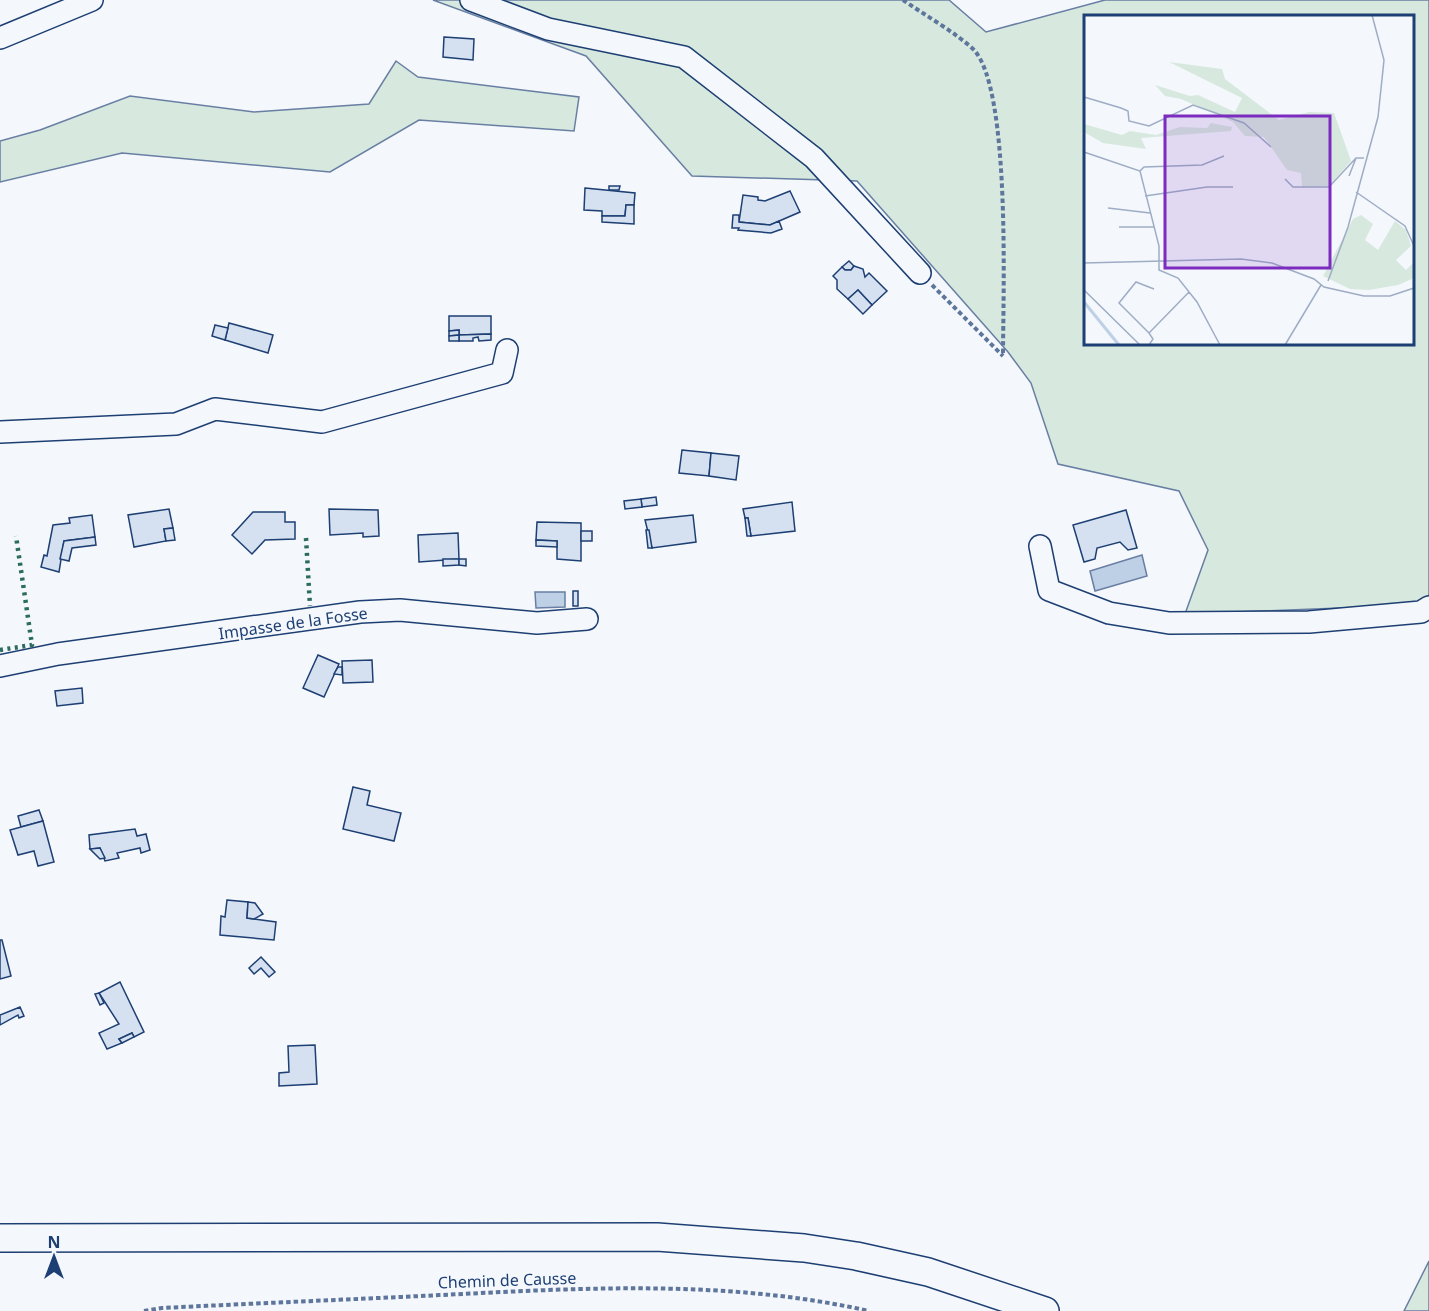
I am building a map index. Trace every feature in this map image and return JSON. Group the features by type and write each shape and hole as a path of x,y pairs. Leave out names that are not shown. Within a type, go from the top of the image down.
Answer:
{"main road":[{"path":"0,1238 657,1237 804,1248 856,1256 928,1272 1045,1311"}],"street":[{"path":"0,38 92,0"},
{"path":"471,0 548,29 684,57 814,158 920,273"},
{"path":"0,432 176,424 215,409 322,422 502,374 507,350"},
{"path":"1040,546 1050,590 1109,614 1169,623 1309,622 1421,612 1429,607"},
{"name":"Impasse de la Fosse","path":"0,666 58,654 360,612 400,610 537,623 587,619"}],"path":[{"path":"903,0 974,50 988,72 1002,170 1003,356 920,273"},
{"name":"Chemin de Causse","path":"144,1311 162,1308 564,1289 649,1288 767,1294 870,1311"}],"shaded area":[{"path":"433,0 949,0 986,32 1105,0 1429,0 1429,595 1415,605 1185,614 1208,550 1179,491 1058,464 1031,383 1008,352 857,181 692,176 586,56"},
{"path":"396,61 418,77 579,97 574,131 419,120 330,172 122,153 0,182 0,141 40,130 130,96 254,112 369,104"},
{"path":"1429,1261 1429,1311 1404,1311"}],"water":[{"path":"1142,555 1147,576 1095,591 1090,571"},
{"path":"535,592 565,592 565,607 536,608"}],"building":[{"path":"444,37 474,39 473,60 443,57"},
{"path":"609,186 620,186 619,190 609,190"},
{"path":"585,188 635,193 634,205 626,205 625,216 602,216 602,211 584,210"},
{"path":"790,191 800,212 770,225 739,222 743,195 758,197 758,200 765,201"},
{"path":"626,205 634,205 634,224 602,222 602,216 625,216"},
{"path":"733,215 739,215 739,222 770,225 779,221 782,229 771,233 738,230 739,228 732,228"},
{"path":"849,261 854,266 851,270 845,270 842,267"},
{"path":"854,266 863,269 865,277 869,273 887,291 872,305 858,290 848,299 837,289 837,280 833,276 842,267 845,270 851,270"},
{"path":"858,290 872,305 863,314 848,299"},
{"path":"449,316 491,316 491,334 459,335 459,330 449,331"},
{"path":"229,323 273,335 268,353 225,340"},
{"path":"215,325 228,328 225,340 212,336"},
{"path":"459,330 459,335 449,336 449,331"},
{"path":"491,334 491,340 479,341 478,337 473,338 473,341 459,341 459,335"},
{"path":"459,335 459,341 449,341 449,336"},
{"path":"682,450 711,453 709,476 679,473"},
{"path":"711,453 739,456 736,480 709,476"},
{"path":"656,497 657,505 642,507 641,499"},
{"path":"641,499 642,507 625,509 624,501"},
{"path":"792,502 795,531 751,536 748,518 745,518 743,509"},
{"path":"169,509 173,528 164,529 166,541 134,547 128,515"},
{"path":"329,509 378,510 379,536 363,537 363,533 330,535"},
{"path":"1126,510 1137,548 1128,550 1120,542 1097,548 1095,559 1084,562 1073,525"},
{"path":"253,512 285,512 285,522 295,522 295,539 265,540 252,554 232,535"},
{"path":"92,515 95,537 64,541 59,572 41,567 44,555 47,556 53,525 70,523 69,518"},
{"path":"693,515 696,542 652,548 645,520"},
{"path":"745,518 748,518 751,536 747,536"},
{"path":"537,522 581,523 581,561 557,559 557,541 536,540"},
{"path":"173,528 175,540 166,541 164,529"},
{"path":"646,530 649,530 652,548 648,548"},
{"path":"581,531 592,531 592,541 581,541"},
{"path":"458,533 459,559 419,562 418,535"},
{"path":"95,537 96,545 72,548 69,561 60,559 64,541"},
{"path":"536,540 557,541 557,547 536,546"},
{"path":"443,559 459,559 459,565 443,566"},
{"path":"459,559 466,559 466,566 459,565"},
{"path":"573,591 578,591 578,606 573,606"},
{"path":"318,655 339,664 324,697 303,688"},
{"path":"372,660 373,682 343,683 342,661"},
{"path":"338,667 342,667 342,675 334,674"},
{"path":"82,688 83,703 57,706 55,691"},
{"path":"353,787 370,791 367,805 401,813 394,841 343,829"},
{"path":"39,810 43,821 21,827 18,816"},
{"path":"43,821 54,862 38,866 34,851 18,855 10,830"},
{"path":"135,829 137,836 146,834 150,850 141,853 140,848 117,853 119,858 105,861 100,848 90,849 89,835"},
{"path":"100,848 105,858 100,859 90,849"},
{"path":"227,900 248,902 247,918 276,922 274,940 220,935 221,916 225,917"},
{"path":"248,902 255,903 263,914 254,919 247,918"},
{"path":"0,940 2,940 11,976 0,979"},
{"path":"261,957 275,972 269,977 261,968 254,974 249,968"},
{"path":"120,982 144,1032 134,1037 132,1033 119,1039 122,1043 107,1049 99,1033 119,1024 99,993"},
{"path":"99,993 104,1003 100,1005 95,994"},
{"path":"20,1007 24,1016 19,1018 18,1015 0,1025 0,1015"},
{"path":"132,1033 134,1037 122,1043 119,1039"},
{"path":"315,1045 317,1084 279,1086 279,1073 289,1072 288,1046"}],"hedge":[{"path":"0,650 32,645 16,536"},
{"path":"306,538 310,606"}]}
